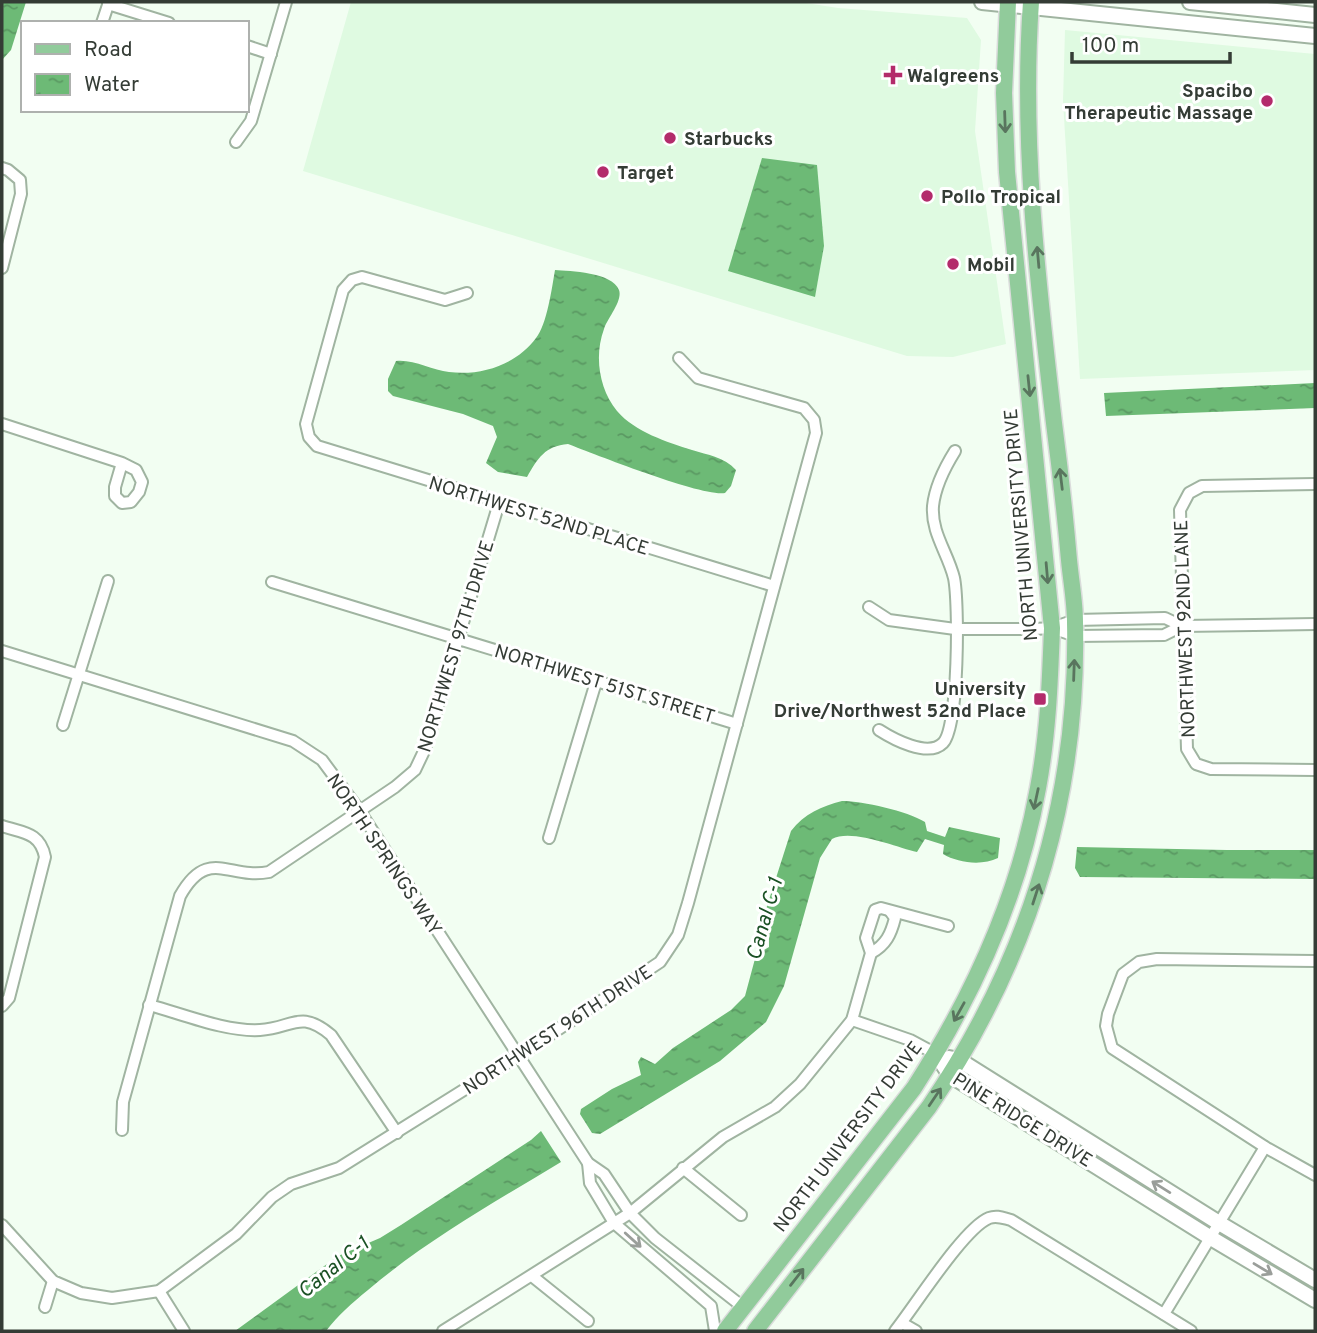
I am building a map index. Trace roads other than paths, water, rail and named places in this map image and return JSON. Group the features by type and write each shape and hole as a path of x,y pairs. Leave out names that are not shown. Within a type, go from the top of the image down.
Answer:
{"main road":[{"name":"NORTH UNIVERSITY DRIVE","path":"725,1331 914,1088 936,1054 964,1005 995,935 1024,848 1038,788 1047,733 1052,628 1007,172 1004,93 1008,3"},
{"path":"757,1330 929,1107 955,1068 988,1009 1021,937 1051,845 1071,729 1075,628 1045,345 1027,97 1031,4"},
{"path":"1022,318 1029,320 1045,345"},
{"path":"757,1330 754,1320 757,1305 778,1275 780,1260"},
{"path":"740,1331 743,1307"}],"street":[{"path":"236,142 251,121 286,2"},
{"path":"982,2 1031,4 1315,36"},
{"path":"1191,2 1315,15"},
{"path":"103,21 108,3 163,21"},
{"path":"248,46 271,54"},
{"path":"2,168 20,180 21,194 2,268"},
{"name":"NORTHWEST 52ND PLACE","path":"467,293 445,299 362,277 352,280 343,290 306,424 309,437 317,446 774,586"},
{"name":"NORTHWEST 96TH DRIVE","path":"159,1291 236,1234 272,1197 291,1184 339,1168 518,1056 660,962 678,935 816,433 814,419 803,408 698,378 678,358"},
{"path":"2,424 121,463"},
{"path":"879,730 895,741 930,750 943,744 949,731 956,673 954,580 939,541 933,506 944,468 954,451"},
{"name":"NORTHWEST 92ND LANE","path":"1315,484 1202,486 1189,493 1180,510 1187,749 1196,764 1211,769 1315,770"},
{"name":"NORTHWEST 97TH DRIVE","path":"122,1130 123,1102 149,1005 180,896 189,881 203,871 219,867 254,875 269,872 395,787 415,770 425,749 499,503"},
{"path":"63,725 108,581"},
{"name":"NORTHWEST 51ST STREET","path":"272,582 737,724"},
{"path":"869,607 889,620 995,631 1075,628 1134,635 1164,635 1182,626 1315,624"},
{"path":"1075,628 1133,619 1165,618 1182,626"},
{"path":"1133,619 1134,635"},
{"name":"NORTH SPRINGS WAY","path":"2,651 293,741 322,760 359,810 588,1163 604,1174 630,1213 655,1238 743,1307"},
{"path":"549,838 596,682"},
{"path":"2,826 34,836 43,845 45,858 9,998 2,1006"},
{"path":"443,1331 630,1213 723,1137 775,1107 800,1084 852,1020 871,953 866,939 875,910 881,908 948,926"},
{"path":"871,953 883,946 891,932 895,918 890,911"},
{"path":"1315,961 1157,959 1139,962 1123,975 1106,1026 1112,1048 1265,1147 1315,1175"},
{"path":"149,1005 240,1029 262,1030 304,1020 318,1024 331,1035 397,1133"},
{"path":"852,1020 910,1040 936,1054"},
{"name":"PINE RIDGE DRIVE","path":"936,1054 1211,1238 1315,1300"},
{"name":"PINE RIDGE DRIVE","path":"955,1068 1315,1280"},
{"path":"1164,1314 1265,1147"},
{"name":"NORTH SPRINGS WAY","path":"588,1163 590,1183 614,1223 711,1306 715,1331"},
{"path":"683,1168 741,1215"},
{"path":"916,1331 899,1327 971,1229 990,1218 1000,1217 1011,1220 1191,1331"},
{"path":"2,1225 53,1281 81,1293 112,1298 159,1291 184,1331"},
{"path":"532,1276 588,1321"},
{"path":"44,1307 53,1281"}],"water":[{"path":"2,2 26,2 11,50 2,60"},
{"path":"762,158 817,165 824,246 815,297 728,271"},
{"path":"555,270 600,276 615,284 619,290 619,299 604,329 599,350 600,372 606,393 617,411 633,425 672,443 716,457 736,470 731,486 725,493 695,489 568,444 553,447 543,454 527,477 498,472 486,463 497,437 493,426 463,414 393,396 388,391 388,379 396,361 461,373 497,367 518,355 540,332"},
{"path":"1315,383 1315,408 1106,416 1104,393"},
{"name":"Canal C-1","path":"842,801 873,805 907,814 925,822 927,831 945,837 949,827 1000,838 998,858 978,863 956,860 943,854 944,845 925,839 917,852 862,837 840,836 832,839 820,858 784,986 766,1022 720,1061 600,1134 592,1133 580,1114 581,1109 612,1089 641,1075 638,1062 641,1057 655,1064 673,1048 731,1010 745,996 756,955 769,947 769,935 760,928 791,831 814,812"},
{"path":"1077,847 1315,850 1315,879 1080,877 1075,868"},
{"name":"Canal C-1","path":"541,1131 561,1162 462,1222 414,1255 356,1300 326,1331 235,1331 338,1256 380,1238"}],"place":[{"name":"Walgreens","path":"893,75"},
{"name":"Spacibo Therapeutic Massage","path":"1267,101"},
{"name":"Starbucks","path":"670,138"},
{"name":"Target","path":"603,172"},
{"name":"Pollo Tropical","path":"927,196"},
{"name":"Mobil","path":"953,264"},
{"name":"University Drive/Northwest 52nd Place","path":"1040,699"}]}
